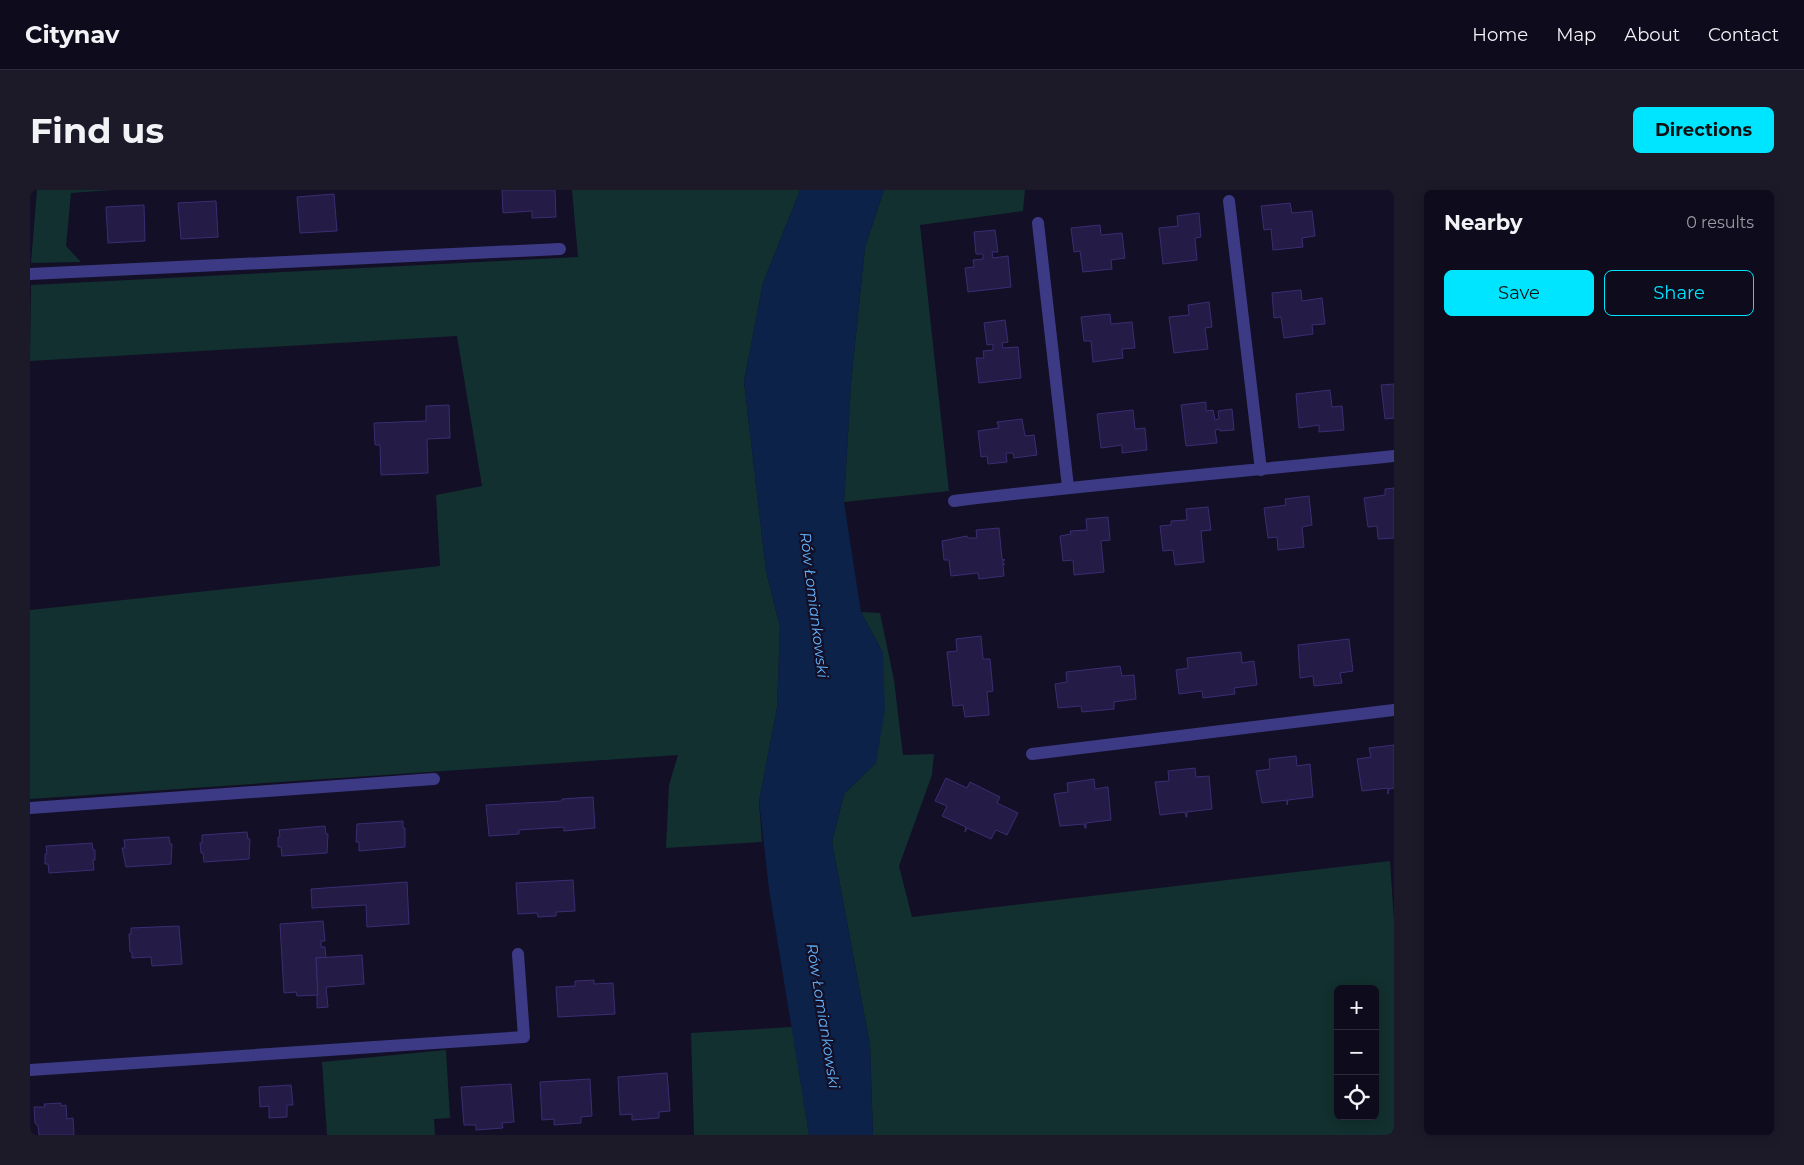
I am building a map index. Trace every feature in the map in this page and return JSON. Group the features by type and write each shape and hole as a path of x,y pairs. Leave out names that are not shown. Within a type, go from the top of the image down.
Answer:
{"lane":[{"path":"1229,201 1261,470"},
{"path":"1038,223 1068,487"},
{"path":"30,274 560,249"},
{"path":"954,501 1068,487 1118,484 1394,456"},
{"path":"1032,754 1394,710"},
{"path":"30,808 434,779"},
{"path":"30,1070 524,1036 518,954"}],"green space":[{"path":"37,190 113,190 71,193 66,246 81,262 31,263"},
{"path":"572,190 800,190 763,283 744,381 766,571 780,627 777,708 759,801 762,842 666,848 669,785 678,755 30,799 30,610 440,566 436,495 482,486 457,336 30,361 31,285 578,257"},
{"path":"884,190 1025,190 1023,211 920,225 949,491 844,502 851,383 865,247"},
{"path":"861,612 880,613 894,680 903,755 934,754 932,775 899,866 912,917 1390,861 1394,921 1394,1135 873,1135 870,1045 832,842 844,794 876,763 883,653"},
{"path":"792,1027 809,1135 694,1135 691,1033"},
{"path":"446,1050 450,1118 434,1119 435,1135 327,1135 322,1062"}],"water":[{"name":"Rów Łomiankowski","path":"800,190 884,190 865,247 851,383 844,502 861,612 883,653 885,710 876,763 844,794 832,842 870,1045 873,1135 809,1135 769,889 759,801 777,708 780,627 766,571 744,381 763,283"}],"building":[{"path":"502,190 555,190 556,217 532,218 532,211 503,213"},
{"path":"334,194 337,231 300,233 297,197"},
{"path":"216,201 218,237 181,239 178,203"},
{"path":"1290,203 1292,213 1312,211 1315,236 1302,238 1303,247 1273,250 1271,229 1264,230 1261,206"},
{"path":"144,205 145,241 108,243 106,207"},
{"path":"1199,213 1201,237 1195,238 1197,260 1163,264 1159,228 1178,226 1177,216"},
{"path":"1100,225 1101,235 1122,233 1125,258 1111,260 1112,269 1083,272 1080,251 1074,252 1071,228"},
{"path":"995,230 998,252 992,252 993,258 1008,256 1011,287 968,292 965,268 974,267 973,260 983,259 983,254 976,254 974,232"},
{"path":"1301,290 1302,301 1322,298 1325,324 1312,325 1313,334 1284,338 1281,317 1274,318 1272,293"},
{"path":"1209,302 1212,327 1205,328 1208,349 1174,353 1169,317 1189,315 1188,305"},
{"path":"1110,314 1111,324 1132,322 1135,348 1122,349 1123,358 1093,362 1091,341 1084,341 1081,317"},
{"path":"1005,320 1008,342 1002,343 1003,348 1018,347 1021,378 979,383 976,358 984,358 983,351 993,350 993,344 987,345 984,323"},
{"path":"1394,384 1394,418 1385,419 1381,385"},
{"path":"1330,390 1332,407 1342,406 1344,430 1319,432 1319,425 1299,428 1296,394"},
{"path":"1206,402 1206,411 1213,410 1215,420 1219,419 1218,411 1232,409 1234,430 1215,430 1217,443 1186,446 1181,405"},
{"path":"449,405 450,438 427,439 428,473 381,475 380,445 375,445 374,423 426,421 426,406"},
{"path":"1133,410 1135,429 1145,428 1147,450 1122,453 1122,445 1101,448 1097,414"},
{"path":"1022,419 1025,436 1034,435 1037,455 1014,458 1013,453 1006,453 1007,462 988,464 987,456 981,457 978,431 999,428 997,422"},
{"path":"1394,488 1394,538 1378,539 1377,526 1368,527 1364,498 1385,495 1385,489"},
{"path":"1309,496 1312,525 1302,527 1304,547 1278,550 1277,537 1268,538 1264,508 1286,505 1285,499"},
{"path":"1208,507 1211,530 1201,531 1204,562 1175,565 1173,550 1163,551 1160,526 1171,525 1171,521 1187,520 1186,509"},
{"path":"1108,517 1110,540 1101,541 1104,572 1074,575 1073,560 1063,561 1060,536 1071,534 1070,531 1087,530 1086,519"},
{"path":"999,528 1002,559 1005,560 1003,560 1003,564 1005,564 1003,565 1004,576 979,579 978,573 951,576 949,560 944,560 942,541 967,536 968,538 977,538 976,530"},
{"path":"981,636 983,659 990,659 993,691 987,692 989,715 965,717 963,705 953,706 947,652 957,651 956,639"},
{"path":"1349,639 1353,671 1340,673 1342,683 1314,686 1313,676 1300,678 1298,645"},
{"path":"1241,652 1242,663 1254,661 1257,685 1234,688 1235,694 1203,698 1202,691 1179,694 1176,670 1188,668 1187,658"},
{"path":"1120,666 1122,676 1134,675 1136,699 1114,702 1114,709 1082,712 1081,706 1058,708 1055,684 1067,682 1066,672"},
{"path":"1394,745 1394,788 1389,789 1388,794 1388,788 1362,791 1357,759 1371,757 1369,748"},
{"path":"1296,756 1297,766 1310,764 1313,797 1288,800 1287,805 1287,800 1262,803 1256,771 1270,769 1269,759"},
{"path":"1195,768 1196,777 1209,776 1212,809 1187,812 1187,817 1185,812 1160,815 1155,782 1169,781 1168,771"},
{"path":"946,778 967,788 970,782 1000,797 997,803 1018,813 1007,835 996,830 991,839 967,828 965,832 966,827 942,816 947,806 935,801"},
{"path":"1094,779 1095,789 1108,787 1111,820 1086,823 1086,828 1084,824 1060,826 1054,794 1068,792 1067,783"},
{"path":"593,797 595,828 564,831 564,827 519,830 519,834 489,836 486,805 562,801 562,799"},
{"path":"403,821 405,847 359,851 359,842 356,842 357,824"},
{"path":"325,826 326,834 328,834 327,853 282,856 281,847 278,847 279,830"},
{"path":"247,832 248,839 250,839 249,859 204,862 200,843 202,843 202,835"},
{"path":"169,837 170,844 172,844 171,864 126,867 122,848 125,848 124,840"},
{"path":"92,843 93,850 95,850 94,870 49,873 48,864 45,864 46,846"},
{"path":"573,880 575,911 556,912 556,916 538,917 537,913 518,914 516,883"},
{"path":"407,882 409,924 367,927 366,905 312,908 311,889"},
{"path":"323,921 325,941 321,941 321,947 325,947 326,958 316,958 318,995 297,996 296,992 284,993 280,924"},
{"path":"179,926 182,964 152,966 151,957 132,958 129,934 131,934 131,928"},
{"path":"362,955 364,984 326,987 328,1007 317,1008 316,958"},
{"path":"594,980 594,984 613,983 615,1014 558,1017 556,987 575,986 575,981"},
{"path":"667,1073 670,1111 659,1112 659,1118 632,1120 632,1114 620,1115 618,1077"},
{"path":"590,1079 592,1116 581,1117 581,1123 554,1125 554,1119 542,1120 540,1082"},
{"path":"511,1084 514,1122 502,1123 503,1128 476,1130 476,1125 464,1125 461,1087"},
{"path":"291,1085 293,1105 287,1105 287,1117 269,1118 269,1106 260,1107 259,1087"},
{"path":"61,1103 61,1106 66,1105 67,1119 73,1118 74,1135 39,1135 38,1126 35,1123 34,1107 45,1107 44,1104"}]}
